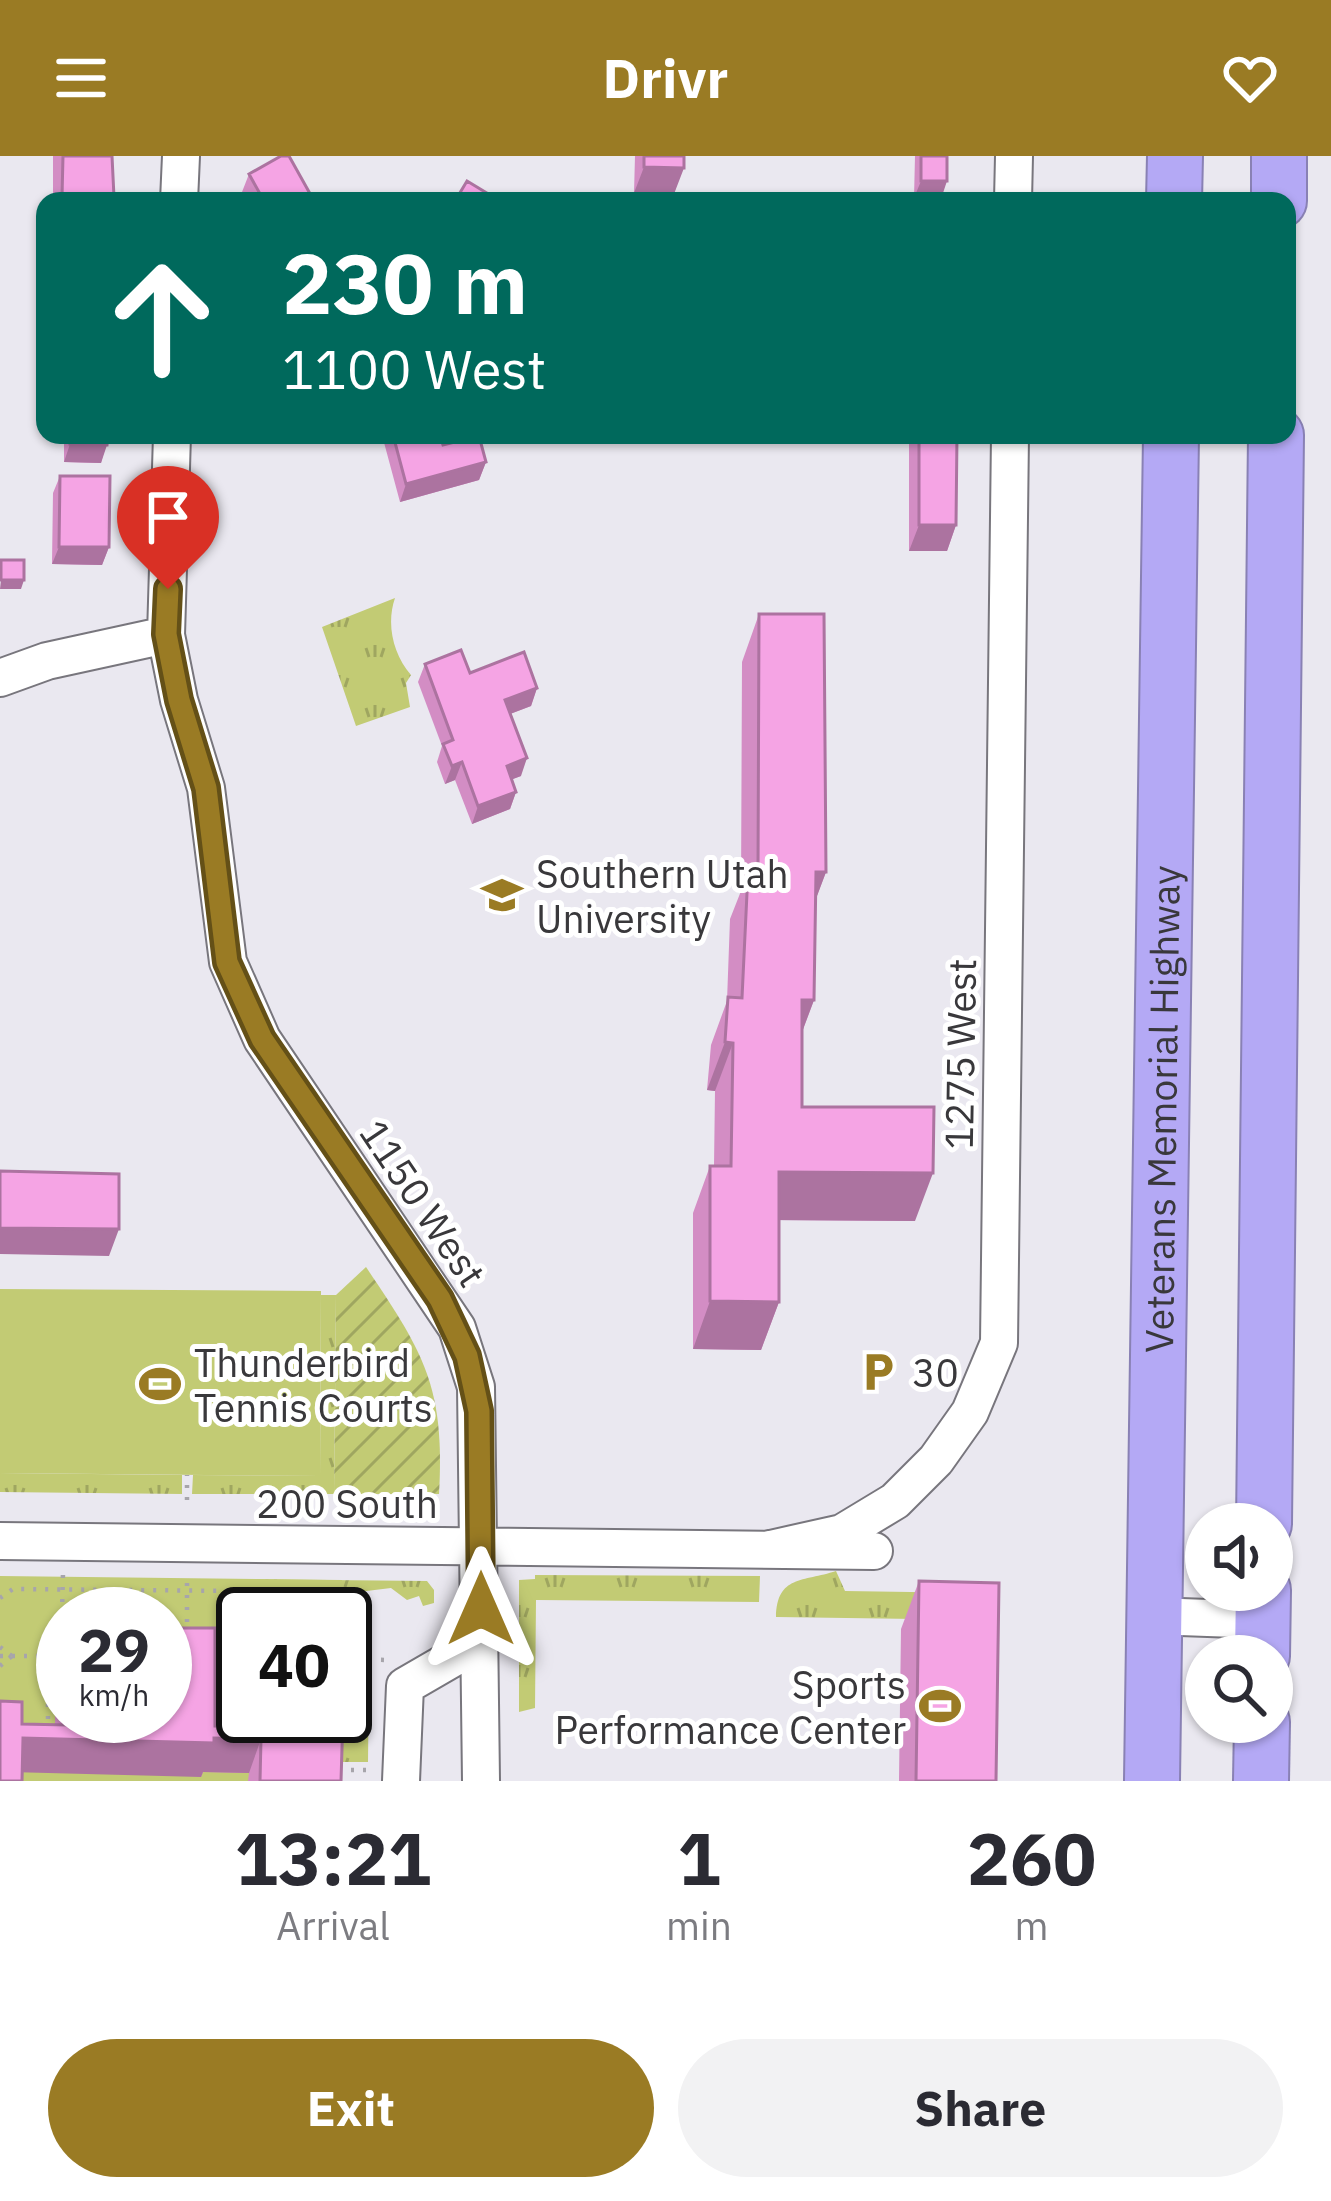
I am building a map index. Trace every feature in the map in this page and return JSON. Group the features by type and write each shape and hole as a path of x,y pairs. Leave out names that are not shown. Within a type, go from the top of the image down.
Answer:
{"highway":[{"path":"1174,156 1174,192"},
{"path":"1279,192 1280,156"},
{"name":"Veterans Memorial Highway","path":"1152,1781 1171,444"},
{"path":"1264,1503 1276,444"},
{"path":"1261,1781 1262,1743"}],"street":[{"path":"179,192 181,156"},
{"path":"1013,192 1014,156"},
{"name":"1150 West","path":"172,444 166,634 179,700 206,788 227,962 262,1039 440,1299 467,1356 479,1411 481,1781"},
{"name":"1275 West","path":"766,1550 842,1533 895,1501 936,1460 970,1412 999,1343 1010,444"},
{"path":"0,677 47,661 166,634"},
{"name":"200 South","path":"0,1540 766,1550"},
{"path":"766,1550 874,1551"},
{"path":"1153,1616 1262,1622"},
{"path":"388,1775 405,1686 481,1642"}],"path":[{"path":"187,1475 187,1500"},
{"path":"62,1573 62,1587"},
{"path":"187,1587 188,1574"},
{"path":"0,1598 13,1589 36,1589"},
{"path":"0,1647 12,1656"},
{"path":"0,1656 36,1656"},
{"path":"0,1666 12,1656"},
{"path":"208,1658 216,1658"},
{"path":"372,1659 400,1660"},
{"path":"330,1769 388,1775"}],"green space":[{"path":"395,598 391,628 411,675 406,683 410,707 356,726 322,627"},
{"path":"366,1267 403,1324 426,1373 438,1425 439,1494 334,1494 336,1295"},
{"name":"Thunderbird Tennis Courts","path":"0,1289 321,1291 320,1476 0,1473"},
{"path":"321,1295 336,1295 334,1494 192,1494 193,1475 320,1476"},
{"path":"0,1473 182,1475 182,1494 0,1492"},
{"path":"836,1571 845,1591 976,1593 986,1620 776,1617 787,1587"},
{"path":"535,1575 760,1576 759,1602 536,1600 535,1708 519,1712 519,1580 535,1579"},
{"path":"0,1576 342,1580 342,1587 216,1587 216,1743 340,1743 340,1781 0,1781"},
{"path":"234,1579 427,1581 434,1590 434,1603 423,1606 419,1596 407,1600 391,1588"},
{"path":"341,1743 368,1743 368,1762 340,1762"}],"building":[{"path":"63,156 112,156 114,192 62,192"},
{"path":"289,156 309,192 259,192 249,174"},
{"path":"644,156 684,156 684,168 644,167"},
{"path":"921,156 947,156 947,181 921,181"},
{"path":"467,181 485,192 460,192"},
{"path":"395,444 481,444 486,462 406,484"},
{"path":"919,444 957,444 956,525 919,525"},
{"path":"60,476 110,476 109,547 59,547"},
{"path":"1,560 24,560 24,580 1,580"},
{"path":"759,614 824,614 826,872 816,872 814,1000 802,1000 802,1107 934,1107 933,1173 779,1172 779,1302 710,1301 710,1166 731,1166 733,1043 725,1042 728,997 742,998 748,872 758,872"},
{"path":"461,650 470,673 524,652 537,688 505,700 527,758 507,766 516,792 478,806 462,762 452,766 443,744 453,740 425,664"},
{"path":"0,1171 119,1174 119,1229 0,1228"},
{"name":"Sports Performance Center","path":"919,1581 999,1583 996,1781 916,1781"},
{"path":"192,1628 215,1628 214,1743 192,1742"},
{"path":"0,1701 22,1702 22,1724 36,1724 36,1738 23,1738 22,1781 0,1781"},
{"path":"261,1743 342,1743 341,1781 260,1781"}],"place":[{"name":"Southern Utah University","path":"502,895"},
{"name":"30","path":"878,1372"},
{"name":"Thunderbird Tennis Courts","path":"160,1384"},
{"name":"Sports Performance Center","path":"940,1706"}],"route":[{"path":"168,589 166,634 179,700 206,788 227,962 262,1039 440,1299 467,1356 479,1411 481,1609"}]}
